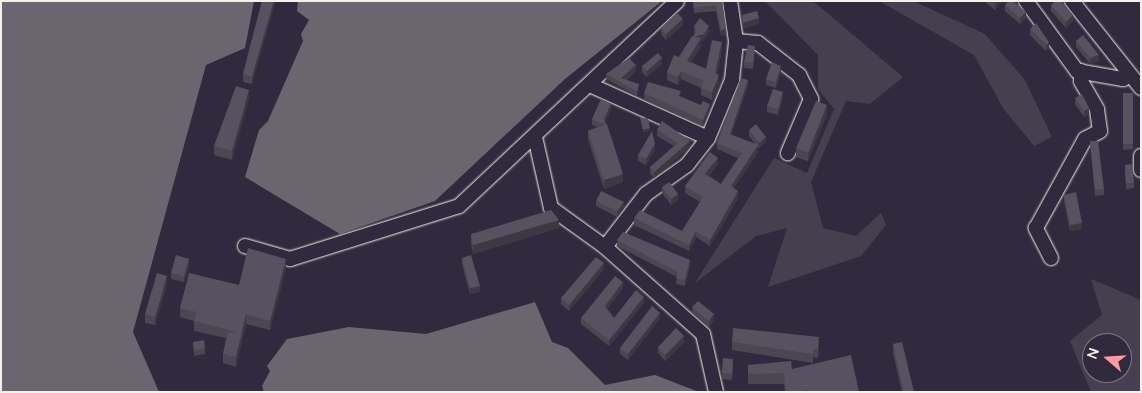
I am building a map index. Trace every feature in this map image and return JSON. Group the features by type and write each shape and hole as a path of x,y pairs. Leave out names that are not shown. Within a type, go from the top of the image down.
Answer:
{"street":[{"path":"245,246 290,258 459,206 535,137 677,1"},
{"path":"605,247 646,194 687,165 708,138 732,80 736,41 730,1"},
{"path":"1026,1 1070,64 1081,72 1123,79 1130,75"},
{"path":"1072,1 1141,88"},
{"path":"736,41 758,43 799,75 811,99 788,153"},
{"path":"1051,258 1036,228 1085,139 1100,131 1097,108 1081,81 1081,72"},
{"path":"590,85 708,138"},
{"path":"535,137 551,208 605,247 703,334 716,392"},
{"path":"1141,156 1141,170"}],"shaded area":[{"path":"1,1 254,1 245,48 206,65 133,332 159,392 1,392"},
{"path":"298,1 662,1 565,79 435,201 340,234 245,177 259,130 268,121 303,41 301,34 309,20 297,11"},
{"path":"765,1 813,1 903,77 870,104 846,101 811,182 823,228 856,236 881,213 886,225 861,256 768,287 787,228 756,236 695,283 774,158 807,173 834,109 818,89 818,55"},
{"path":"879,1 913,1 985,34 1025,80 1052,137 1034,146 1003,108 974,55"},
{"path":"1091,279 1141,300 1141,392 1091,392 1087,383 1132,383 1132,333 1082,333 1082,370 1070,341 1102,315"},
{"path":"535,302 552,342 568,348 605,385 655,375 699,392 264,392 262,386 270,371 267,366 287,339 349,327 426,334"}],"building":[{"path":"262,1 274,1 252,77 243,74"},
{"path":"693,1 722,1 726,29 721,30 716,5 694,8"},
{"path":"1008,1 1013,1 1026,12 1020,18 1005,5"},
{"path":"1055,1 1061,1 1073,15 1066,22 1051,5"},
{"path":"757,11 759,18 743,23 742,15"},
{"path":"677,13 683,19 666,34 661,28"},
{"path":"700,18 709,26 704,34 693,37 697,29 694,26"},
{"path":"1036,23 1049,42 1046,45 1030,29"},
{"path":"1083,35 1099,55 1090,58 1076,41"},
{"path":"692,36 701,38 687,61 706,69 712,40 722,42 715,73 719,75 712,92 701,88 704,81 681,71 678,77 667,72 674,55 679,57"},
{"path":"748,45 755,46 753,63 744,62"},
{"path":"658,53 662,58 647,71 642,66"},
{"path":"629,58 636,65 621,78 639,84 637,91 606,74"},
{"path":"772,62 781,66 776,82 766,79"},
{"path":"741,78 748,80 730,134 758,145 731,186 738,191 710,240 696,231 689,245 634,218 640,210 682,231 703,197 685,186 710,152 718,158 705,174 721,184 742,153 717,143"},
{"path":"648,82 681,91 679,96 701,105 703,101 710,104 703,120 644,93"},
{"path":"236,86 249,90 232,151 214,146"},
{"path":"773,89 783,92 778,109 767,106"},
{"path":"1123,93 1133,93 1133,144 1123,144"},
{"path":"1082,94 1089,108 1084,111 1075,98"},
{"path":"601,99 611,104 604,119 605,125 592,119"},
{"path":"816,101 827,105 808,153 796,148"},
{"path":"640,118 648,118 650,128 643,130"},
{"path":"662,121 690,141 654,172 650,167 678,143 657,130"},
{"path":"607,124 623,174 604,180 588,131"},
{"path":"756,124 766,137 759,143 749,130"},
{"path":"652,131 655,144 646,159 638,155"},
{"path":"1090,141 1098,141 1104,189 1095,190"},
{"path":"1132,164 1134,183 1126,183 1125,165"},
{"path":"669,182 678,194 671,199 662,187"},
{"path":"601,191 624,202 617,211 596,201"},
{"path":"1076,192 1082,223 1070,225 1064,195"},
{"path":"551,210 559,220 473,245 471,234"},
{"path":"623,232 690,260 685,280 676,278 678,272 617,240"},
{"path":"248,248 286,259 270,321 246,314 236,357 223,354 228,333 237,332 194,321 196,312 180,308 189,273 239,285"},
{"path":"176,255 189,259 184,276 171,273"},
{"path":"471,255 480,286 470,288 462,258"},
{"path":"596,257 604,263 569,305 561,298"},
{"path":"157,273 167,276 155,317 145,314"},
{"path":"615,276 623,282 605,306 614,318 636,290 644,297 609,340 581,318"},
{"path":"698,301 714,314 709,321 692,307"},
{"path":"652,306 660,313 628,354 620,348"},
{"path":"676,328 684,336 665,355 658,347"},
{"path":"733,328 819,337 818,349 813,349 813,354 732,342"},
{"path":"204,340 205,348 194,350 193,342"},
{"path":"902,342 914,392 904,392 893,344"},
{"path":"851,355 859,392 808,392 808,390 786,392 784,373 748,374 748,365 791,361 792,369"},
{"path":"723,358 733,359 732,374 722,373"}]}
